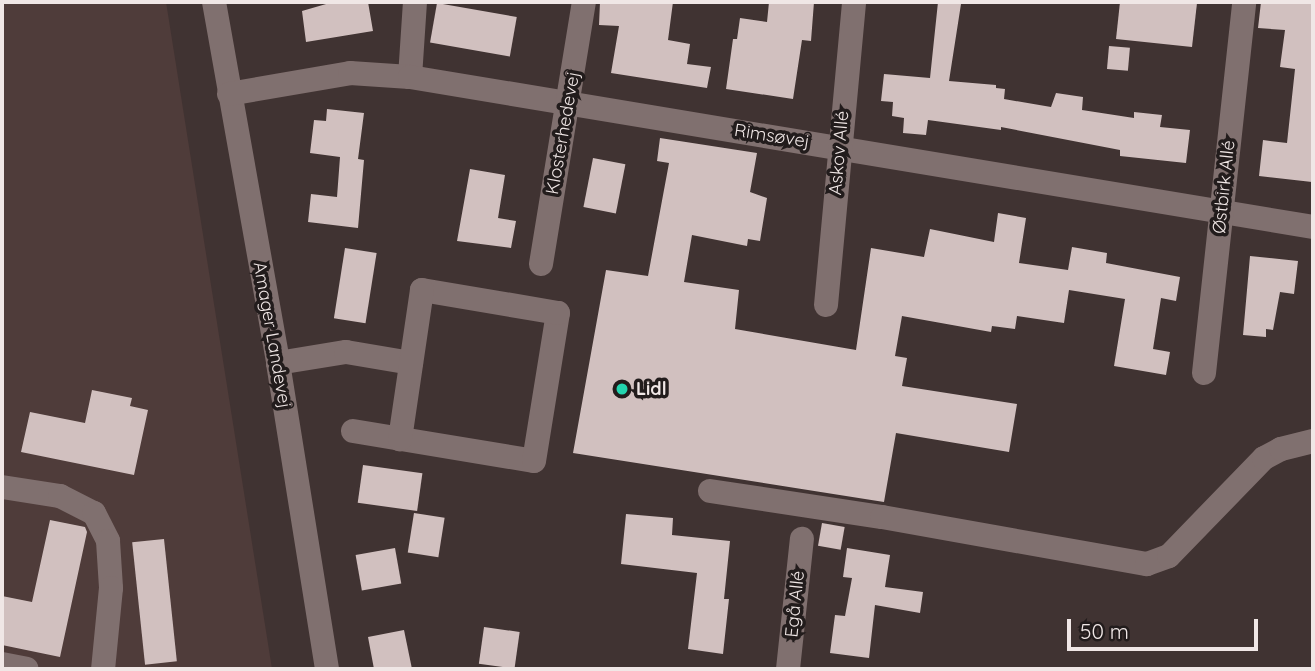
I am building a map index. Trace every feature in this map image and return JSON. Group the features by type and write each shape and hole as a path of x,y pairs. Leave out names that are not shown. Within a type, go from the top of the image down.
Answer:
{"street":[{"name":"Amager Landevej","path":"214,2 278,363 327,669"},
{"path":"410,77 415,2"},
{"name":"Klosterhedevej","path":"541,264 584,2"},
{"name":"Askov Allé","path":"826,305 854,2"},
{"name":"Østbirk Allé","path":"1204,373 1244,2"},
{"name":"Rimsøvej","path":"229,94 350,73 410,77 839,146 1313,227"},
{"path":"353,431 400,439 534,461 558,313 422,290 400,439"},
{"path":"278,363 346,352 411,363"},
{"path":"710,491 882,517 1147,564 1169,556 1264,458 1281,449 1313,441"},
{"path":"2,487 60,496 94,513 108,541 111,587 103,669"},
{"name":"Egå Allé","path":"788,669 802,539"},
{"path":"2,664 27,669"}],"shaded area":[{"path":"2,2 166,2 272,669 2,669"}],"building":[{"path":"333,2 368,2 373,31 306,42 302,11"},
{"path":"600,2 673,2 668,40 690,44 687,64 711,67 707,88 611,73 619,26 599,25"},
{"path":"769,2 814,2 811,41 802,40 793,99 726,89 733,39 737,39 740,18 767,22"},
{"path":"938,2 961,4 949,81 996,85 996,88 1005,89 1004,99 1051,107 1056,93 1083,97 1082,110 1134,118 1134,112 1162,115 1160,127 1190,130 1186,163 1120,156 1120,150 1001,127 1001,130 928,120 926,135 903,133 904,118 892,116 893,102 881,101 884,74 930,78"},
{"path":"1120,2 1197,3 1192,47 1116,39"},
{"path":"1261,2 1313,2 1312,182 1259,176 1263,140 1287,143 1295,69 1280,67 1285,30 1258,28"},
{"path":"437,3 517,17 510,56 430,42"},
{"path":"1109,46 1130,48 1128,71 1107,69"},
{"path":"327,109 364,113 358,159 364,160 358,228 308,222 311,194 337,197 340,157 310,153 314,120 326,121"},
{"path":"660,138 757,153 750,192 767,198 760,241 748,239 747,246 692,235 684,282 739,290 735,329 856,350 871,248 924,257 930,229 994,242 998,213 1026,218 1019,263 1068,270 1072,247 1107,253 1106,263 1180,277 1176,301 1161,298 1153,349 1170,352 1166,375 1114,366 1125,299 1069,290 1064,323 1017,316 1015,329 992,326 991,332 902,316 895,356 907,358 902,386 1017,404 1009,452 896,433 884,502 573,453 606,270 648,276 669,163 657,161"},
{"path":"593,158 625,164 616,213 583,207"},
{"path":"470,169 505,175 498,218 516,221 511,248 457,241"},
{"path":"345,248 377,253 365,323 334,318"},
{"path":"1250,256 1298,261 1294,294 1280,292 1273,330 1266,329 1266,337 1243,335"},
{"path":"92,390 132,398 130,406 148,410 134,475 21,452 30,412 85,423"},
{"path":"363,465 422,473 417,511 358,503"},
{"path":"414,513 445,518 438,557 408,553"},
{"path":"626,514 673,518 672,535 730,541 724,599 729,599 723,654 688,649 697,573 621,564"},
{"path":"50,520 85,527 87,532 60,657 2,645 2,596 32,602"},
{"path":"822,523 845,527 841,550 818,546"},
{"path":"164,539 177,661 145,665 132,542"},
{"path":"395,548 401,583 362,590 356,555"},
{"path":"847,548 890,555 885,587 923,592 920,613 875,605 869,658 830,653 835,615 845,616 852,578 843,577"},
{"path":"484,627 520,632 515,669 479,664"},
{"path":"404,630 412,669 374,669 368,637"}],"place":[{"name":"Lidl","path":"622,389"}]}
